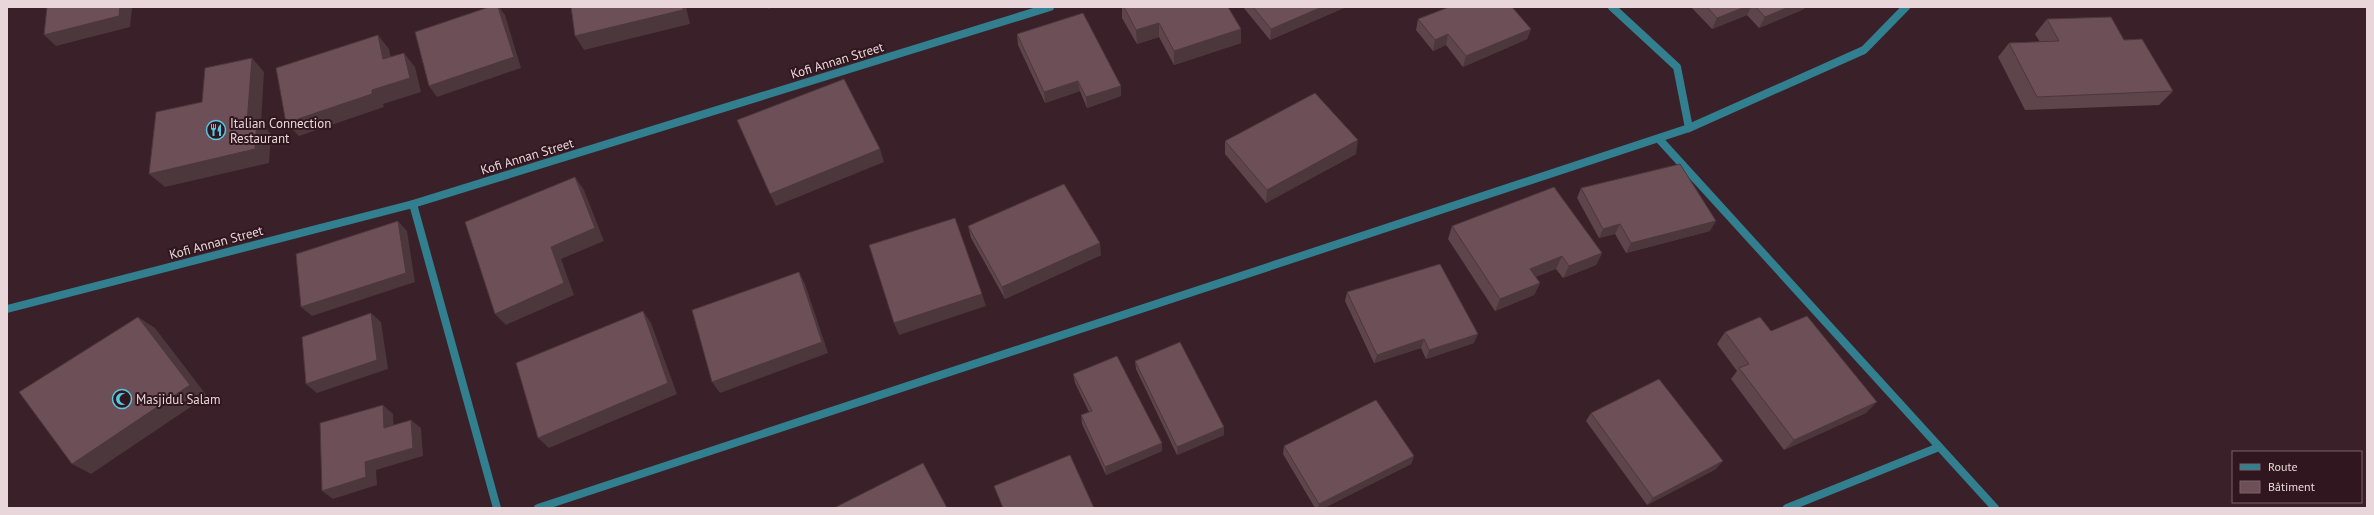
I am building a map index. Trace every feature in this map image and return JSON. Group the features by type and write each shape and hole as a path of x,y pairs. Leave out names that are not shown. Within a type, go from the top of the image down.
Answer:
{"street":[{"name":"Kofi Annan Street","path":"7,309 413,204 1050,7"},
{"path":"1612,7 1677,67 1689,128"},
{"path":"538,508 1659,139 1689,128 1864,50 1906,7"},
{"path":"1659,139 1995,508"},
{"path":"413,204 497,508"},
{"path":"1787,508 1939,447"}],"building":[{"path":"47,7 120,7 119,16 44,35"},
{"path":"489,7 498,7 514,57 429,86 415,32"},
{"path":"571,7 683,7 683,10 575,36"},
{"path":"1124,7 1228,7 1241,29 1174,51 1159,23 1136,30"},
{"path":"1253,7 1322,7 1271,29"},
{"path":"1449,7 1512,7 1531,29 1466,56 1448,34 1435,40 1418,19"},
{"path":"1707,7 1745,7 1717,18"},
{"path":"1756,7 1789,7 1765,17"},
{"path":"1083,13 1121,86 1086,97 1078,81 1044,92 1017,34"},
{"path":"2111,17 2124,40 2142,39 2173,91 2037,97 2009,43 2059,41 2047,19"},
{"path":"378,35 383,59 404,53 410,78 372,90 372,94 286,123 276,68"},
{"name":"Italian Connection Restaurant","path":"252,58 247,123 257,120 255,149 149,174 156,112 202,102 205,68"},
{"path":"844,79 880,149 770,194 737,120"},
{"path":"1315,93 1358,140 1267,190 1225,141"},
{"path":"1680,164 1716,221 1631,243 1620,224 1603,229 1581,188"},
{"path":"575,177 595,228 551,247 564,283 495,314 465,222"},
{"path":"1064,184 1100,243 1002,287 968,226"},
{"path":"1554,187 1602,253 1569,266 1562,256 1530,269 1540,283 1500,299 1452,226"},
{"path":"955,218 982,294 894,323 869,245"},
{"path":"398,221 406,273 301,307 296,254"},
{"path":"1440,264 1478,334 1429,350 1424,339 1377,355 1347,292"},
{"path":"799,272 822,342 712,382 692,310"},
{"path":"643,311 668,383 538,438 516,363"},
{"path":"371,313 377,360 306,384 302,337"},
{"path":"1807,316 1877,402 1794,440 1739,368 1749,364 1725,332 1760,317 1771,331"},
{"name":"Masjidul Salam","path":"138,317 190,385 72,464 19,392"},
{"path":"1180,342 1224,427 1177,447 1135,361"},
{"path":"1117,356 1162,443 1105,467 1081,415 1092,411 1073,374"},
{"path":"1659,379 1723,461 1653,498 1591,413"},
{"path":"1376,400 1414,456 1319,504 1284,446"},
{"path":"383,405 384,428 411,420 413,448 365,462 366,477 322,491 320,423"},
{"path":"1070,455 1094,508 1003,508 994,486"},
{"path":"923,463 947,508 834,508"}],"place":[{"name":"Italian Connection Restaurant","path":"216,130"},
{"name":"Masjidul Salam","path":"122,399"}]}
